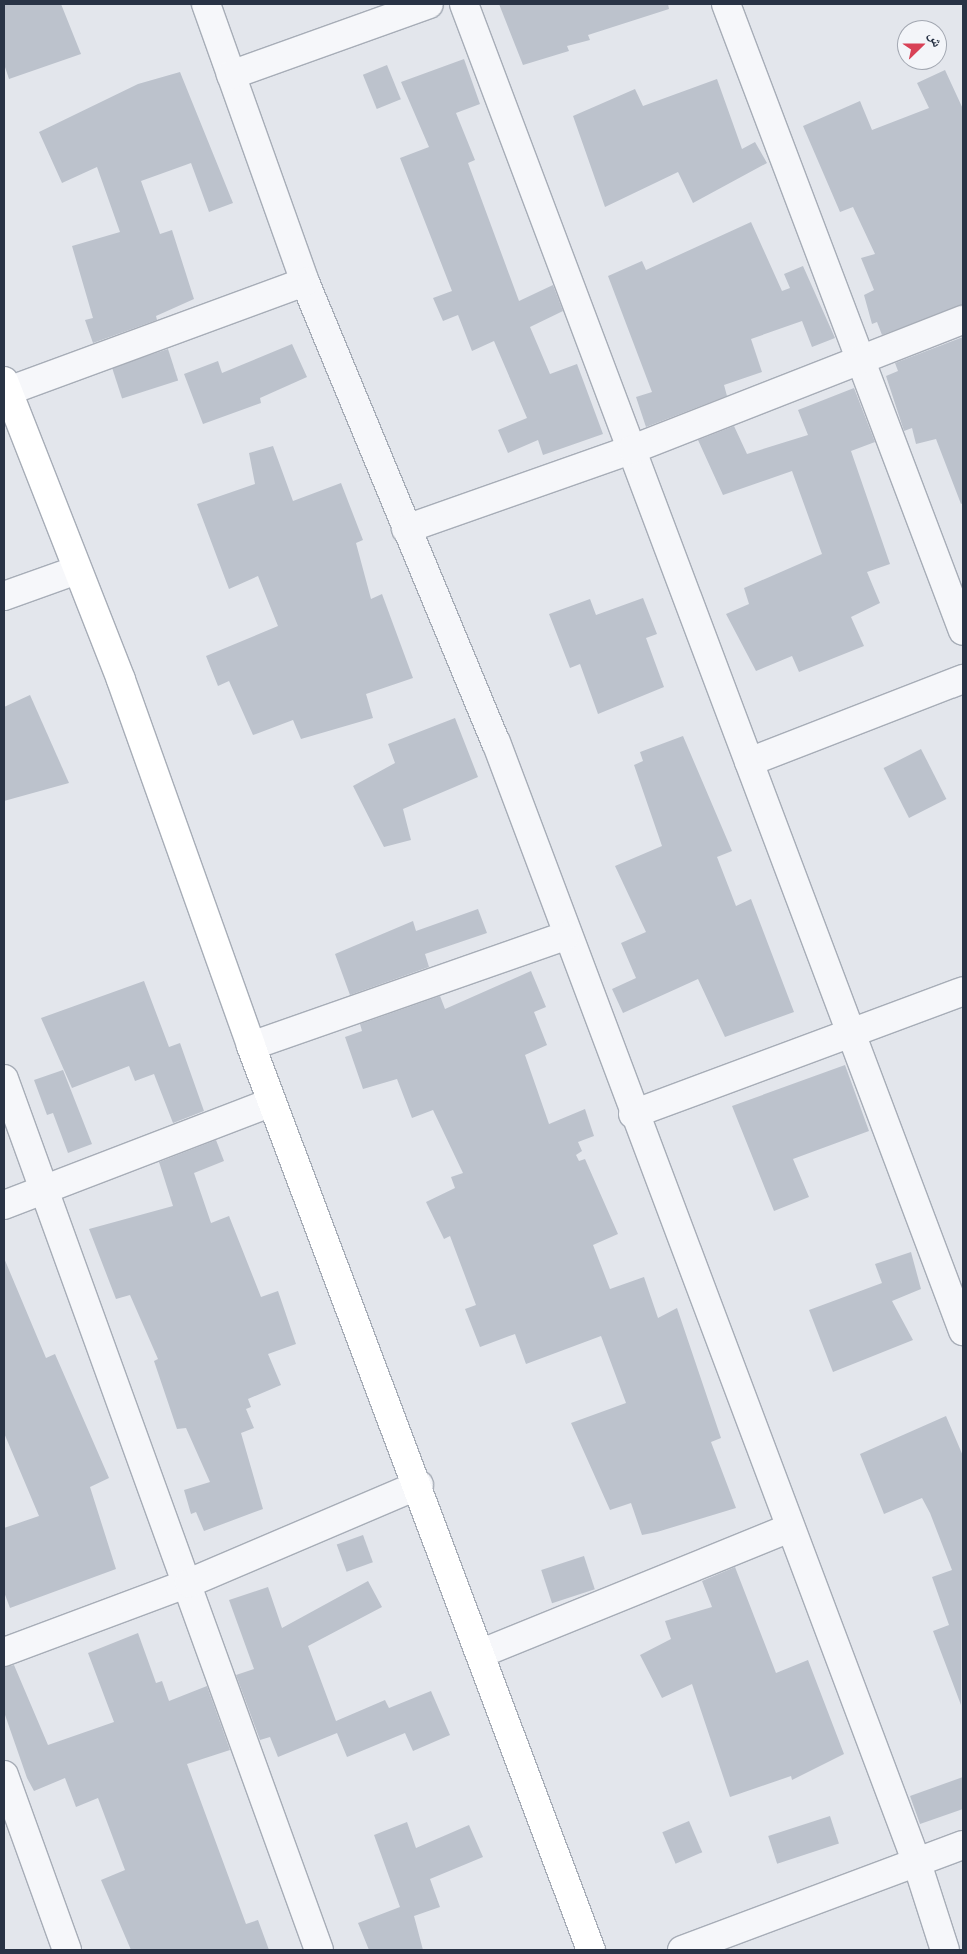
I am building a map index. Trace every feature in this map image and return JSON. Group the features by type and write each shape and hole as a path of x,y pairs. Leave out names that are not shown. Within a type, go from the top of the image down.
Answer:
{"main road":[{"path":"6,386 158,780 251,1046 482,1653 591,1950"}],"street":[{"path":"206,4 305,282 496,742 565,936 917,1863 946,1950"},
{"path":"231,74 429,4"},
{"path":"464,4 963,1331"},
{"path":"726,4 963,631"},
{"path":"6,386 305,282"},
{"path":"406,529 632,449 963,320"},
{"path":"4,596 77,570"},
{"path":"749,762 963,679"},
{"path":"251,1046 565,936"},
{"path":"633,1114 963,992"},
{"path":"4,1079 43,1191 189,1583 319,1950"},
{"path":"4,1205 272,1102"},
{"path":"4,1652 189,1583 418,1485"},
{"path":"482,1653 790,1528"},
{"path":"4,1775 67,1950"},
{"path":"682,1950 963,1845"}],"building":[{"path":"4,4 61,4 81,54 9,79 4,64"},
{"path":"499,4 668,4 669,9 588,35 590,40 567,46 569,51 523,65"},
{"path":"464,59 480,104 456,113 475,160 468,163 519,301 553,285 563,311 530,327 550,374 577,364 603,434 543,455 538,440 508,453 498,430 527,418 494,341 472,351 458,315 443,321 433,298 452,291 400,158 429,147 401,82"},
{"path":"387,65 401,99 377,109 363,75"},
{"path":"945,70 963,109 963,305 882,335 877,322 872,324 864,295 874,290 861,258 875,254 853,207 840,212 803,126 860,101 872,130 929,108 917,83"},
{"path":"180,72 233,203 209,212 191,163 141,181 160,234 172,230 194,299 156,316 157,320 93,343 85,320 93,318 72,246 120,232 97,167 62,183 39,132 138,84"},
{"path":"717,79 742,149 755,142 767,163 693,203 678,172 605,207 573,116 635,89 643,106"},
{"path":"751,222 782,291 790,288 784,274 803,266 835,338 812,347 802,321 751,339 762,372 724,385 727,396 646,427 636,397 652,392 608,276 642,261 646,270"},
{"path":"963,337 963,503 961,504 936,439 916,444 912,428 904,431 886,376 898,371 895,363"},
{"path":"292,344 307,377 260,398 261,403 203,424 184,374 218,361 222,373"},
{"path":"168,349 178,380 122,399 112,367"},
{"path":"854,388 875,442 851,451 890,564 867,572 880,603 851,617 864,646 799,672 792,656 756,671 726,614 749,604 744,588 822,554 792,471 723,495 698,440 734,426 747,454 808,435 798,410"},
{"path":"273,446 293,501 341,483 363,540 356,543 371,599 382,594 413,678 366,694 373,718 301,739 293,720 253,735 229,681 218,686 206,656 278,626 258,576 229,589 197,504 255,484 249,453"},
{"path":"643,598 657,634 646,638 664,687 598,714 580,664 570,668 549,614 590,599 596,615"},
{"path":"30,695 69,783 4,801 4,707"},
{"path":"455,718 478,777 403,809 411,840 384,847 353,786 395,763 388,744"},
{"path":"683,736 732,851 717,857 736,906 751,899 794,1012 725,1037 698,979 623,1013 612,989 636,978 621,943 646,932 615,866 662,846 634,765 643,761 640,752"},
{"path":"921,749 946,799 909,818 884,768"},
{"path":"478,909 487,933 425,954 429,967 350,995 335,954 413,921 416,931"},
{"path":"531,971 546,1007 534,1012 547,1045 525,1055 549,1124 585,1109 594,1136 578,1142 582,1151 576,1155 579,1161 585,1159 618,1234 593,1245 610,1289 644,1277 658,1318 677,1308 721,1438 711,1442 736,1508 657,1532 642,1535 631,1503 610,1510 571,1423 626,1403 601,1336 526,1364 515,1334 480,1347 465,1309 476,1305 450,1236 444,1239 426,1202 455,1188 451,1177 463,1173 433,1110 412,1118 397,1079 363,1089 345,1037 362,1031 360,1024 440,996 445,1009"},
{"path":"144,981 169,1047 180,1043 204,1111 173,1123 154,1074 135,1081 129,1066 72,1088 41,1018"},
{"path":"845,1065 869,1131 793,1159 809,1197 774,1211 732,1106"},
{"path":"63,1070 92,1144 68,1153 53,1113 47,1115 34,1080"},
{"path":"216,1140 224,1161 194,1173 211,1223 229,1216 261,1297 278,1291 296,1344 268,1354 281,1385 248,1399 251,1407 246,1409 254,1428 241,1433 263,1509 204,1531 196,1512 191,1514 184,1490 210,1482 186,1428 177,1429 154,1361 158,1359 130,1295 116,1299 89,1229 173,1206 159,1162"},
{"path":"911,1252 921,1289 892,1301 913,1340 833,1372 809,1310 882,1283 875,1264"},
{"path":"4,1258 46,1358 55,1354 109,1478 90,1487 116,1569 10,1608 4,1592 4,1528 39,1516 4,1433"},
{"path":"946,1416 963,1456 961,1705 933,1631 949,1625 932,1577 952,1570 930,1513 922,1498 884,1514 860,1454"},
{"path":"363,1535 373,1562 347,1572 337,1545"},
{"path":"584,1556 595,1589 552,1603 541,1570"},
{"path":"735,1567 776,1673 808,1660 844,1754 792,1780 791,1776 730,1797 692,1684 662,1698 640,1655 671,1639 665,1621 712,1607 702,1581"},
{"path":"368,1581 382,1607 308,1646 336,1721 385,1700 389,1708 431,1691 450,1735 413,1751 405,1733 347,1757 337,1733 278,1757 270,1737 260,1740 236,1675 254,1669 229,1600 268,1587 282,1628"},
{"path":"138,1633 156,1683 162,1681 169,1701 207,1686 230,1750 187,1764 246,1924 258,1920 269,1950 131,1950 101,1880 125,1870 98,1798 76,1807 65,1778 34,1791 27,1778 4,1712 4,1667 14,1665 48,1745 114,1722 88,1653"},
{"path":"963,1777 963,1809 920,1824 910,1796"},
{"path":"830,1816 839,1844 777,1864 768,1836"},
{"path":"689,1821 702,1852 676,1864 662,1832"},
{"path":"407,1822 416,1848 469,1825 483,1857 430,1879 440,1907 414,1916 423,1950 369,1950 358,1923 400,1907 374,1835"}]}
